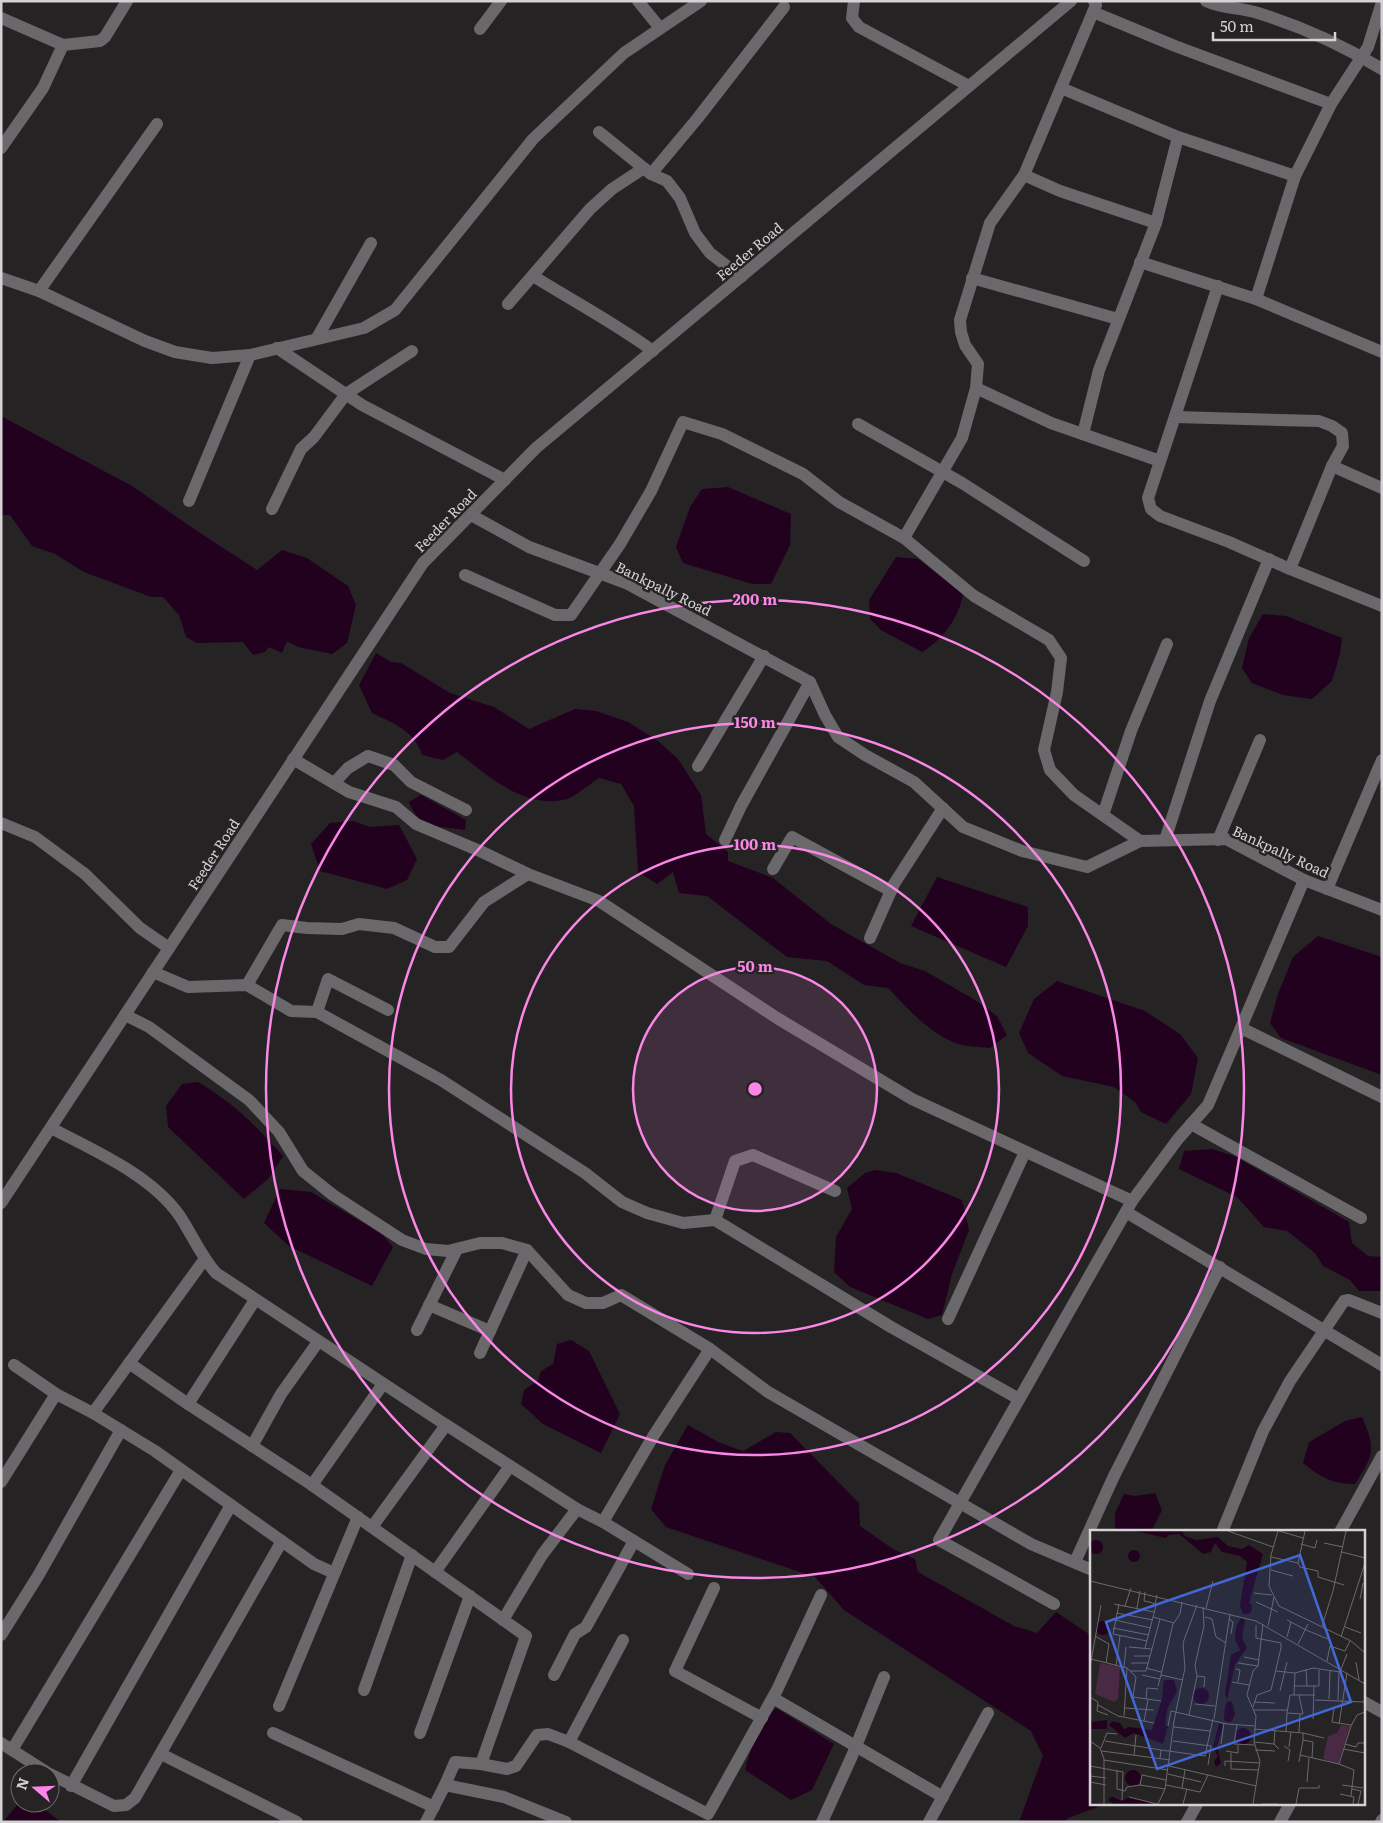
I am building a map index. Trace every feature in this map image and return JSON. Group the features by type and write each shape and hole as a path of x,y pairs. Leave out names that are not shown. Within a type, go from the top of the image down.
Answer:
{"street":[{"path":"1,18 64,45 100,41 105,37 126,1"},
{"path":"480,29 502,1"},
{"path":"638,1 660,28"},
{"path":"1,278 39,291 145,341 175,352 212,358 250,355 364,328 395,310 533,138 624,53 700,1"},
{"path":"854,1 852,18 859,27 969,86"},
{"name":"Feeder Road","path":"1,1203 423,563 536,448 1071,1"},
{"path":"1206,1 1221,8 1238,8 1279,20 1362,56 1382,68"},
{"path":"1256,299 1294,176 1331,104 1368,46 1382,2"},
{"path":"508,304 590,208 612,189 647,171 697,119 784,7"},
{"path":"904,538 962,438 976,388 978,364 965,344 960,320 990,223 1024,176 1093,7 1175,46 1331,104"},
{"path":"1,148 44,88 64,45"},
{"path":"1061,88 1178,137 1294,176"},
{"path":"39,291 157,124"},
{"path":"599,132 647,171 667,181 676,192 690,219 694,233 710,254 741,277"},
{"path":"1083,434 1099,370 1156,222 1178,137"},
{"path":"1024,176 1060,191 1156,222"},
{"path":"317,338 371,243"},
{"path":"1140,262 1256,299 1382,352"},
{"path":"533,276 581,306 618,326 653,351"},
{"path":"972,278 1118,319"},
{"path":"1218,286 1148,498 1151,509 1160,516 1269,558 1290,569 1382,606"},
{"path":"277,348 362,405 505,480"},
{"path":"272,509 301,450 314,437 346,394 412,351"},
{"path":"189,501 250,355"},
{"path":"976,388 1051,422 1160,461"},
{"path":"1175,417 1319,421 1332,426 1342,433 1343,446 1332,466 1290,569"},
{"path":"465,576 555,615 571,615 620,544 651,491 683,422 722,434 803,474 839,502 904,538 974,596 1049,640 1061,658 1044,750 1050,770 1074,795 1140,841"},
{"path":"858,424 962,483 1084,561"},
{"path":"1332,466 1382,488"},
{"name":"Bankpally Road","path":"471,515 529,547 626,583 810,682 824,714 838,737 864,755 914,782 963,827 1013,848 1087,867 1140,841 1226,839 1304,880 1382,910"},
{"path":"1165,840 1210,700 1269,558"},
{"path":"1103,815 1132,731 1167,644"},
{"path":"698,766 764,656"},
{"path":"725,840 741,806 810,682"},
{"path":"1218,840 1260,740"},
{"path":"334,783 348,768 368,756 394,765 411,782 466,810"},
{"path":"293,759 349,792 396,807 416,824 528,874 599,901 777,1018 912,1099 1025,1152 1129,1207 1220,1267 1382,1365"},
{"path":"1326,889 1382,760"},
{"path":"870,938 891,891 943,808"},
{"path":"1,823 16,832 35,837 85,874 140,928 169,948"},
{"path":"773,869 792,837 891,891"},
{"path":"248,985 282,925 342,929 359,924 394,928 435,947 449,947 484,902 528,874"},
{"path":"1054,1604 939,1540 1129,1207 1191,1124 1208,1105 1304,880"},
{"path":"153,972 188,987 248,985 291,1011 317,1012 441,1080 585,1173 622,1202 647,1213 683,1223 715,1220 891,1327 1019,1399"},
{"path":"317,1012 328,979 388,1010"},
{"path":"125,1015 149,1027 249,1100 279,1132 303,1172 333,1195 402,1240 426,1249 448,1251 480,1243 502,1243 527,1250 568,1295 586,1303 603,1303 621,1294 710,1349 768,1392 1031,1544 1090,1569"},
{"path":"1241,1028 1382,1097"},
{"path":"1191,1124 1361,1218"},
{"path":"51,1128 146,1181 179,1214 204,1260 216,1273 446,1426 577,1509 603,1522 688,1574"},
{"path":"948,1319 1025,1152"},
{"path":"715,1220 735,1161 752,1155 835,1190"},
{"path":"417,1330 457,1249"},
{"path":"480,1353 527,1250"},
{"path":"93,1413 204,1260"},
{"path":"1075,1562 1113,1478 1220,1267"},
{"path":"1223,1530 1263,1431 1290,1381 1346,1299 1382,1313"},
{"path":"188,1404 255,1300"},
{"path":"429,1305 490,1331"},
{"path":"252,1446 281,1394 318,1342"},
{"path":"603,1522 654,1435 710,1349"},
{"path":"130,1363 188,1404 312,1485 526,1636 481,1764"},
{"path":"14,1365 56,1394 93,1413 181,1470 314,1564 334,1573"},
{"path":"312,1485 383,1384"},
{"path":"1,1482 5,1465 56,1394"},
{"path":"372,1527 446,1426"},
{"path":"1,1635 38,1576 120,1430"},
{"path":"1341,1530 1382,1456"},
{"path":"435,1572 510,1466"},
{"path":"32,1763 6,1746 181,1470"},
{"path":"71,1786 231,1505"},
{"path":"503,1620 542,1555 577,1509"},
{"path":"279,1706 358,1518"},
{"path":"60,1780 114,1806 126,1805 135,1798 282,1541"},
{"path":"554,1675 575,1634 586,1627 634,1541"},
{"path":"364,1690 412,1555"},
{"path":"714,1588 675,1671 762,1718"},
{"path":"426,1822 455,1762 481,1764 507,1770 516,1766 537,1735 548,1734 569,1742 708,1814 773,1698 821,1595"},
{"path":"420,1733 470,1596"},
{"path":"569,1742 623,1640"},
{"path":"822,1822 884,1677"},
{"path":"773,1698 943,1797"},
{"path":"1366,1703 1382,1712"},
{"path":"929,1822 988,1713"},
{"path":"273,1733 434,1807"},
{"path":"161,1754 297,1822"},
{"path":"445,1785 504,1797 566,1822"},
{"path":"1187,1822 1196,1806"},
{"path":"1280,1822 1289,1806"}],"shaded area":[{"path":"1,416 132,486 257,570 282,550 307,558 348,586 356,605 347,643 332,654 298,647 287,641 282,653 269,647 265,652 253,655 243,642 197,643 186,637 179,615 163,597 151,597 84,572 55,554 32,546 10,515 1,515"},
{"path":"728,487 791,514 790,545 771,584 752,584 683,563 676,547 690,507 702,489"},
{"path":"896,557 918,559 963,594 954,620 943,635 922,652 881,630 870,619 869,600"},
{"path":"1263,614 1286,616 1342,638 1340,654 1332,681 1312,699 1283,695 1252,683 1242,668 1249,638"},
{"path":"376,653 391,662 401,663 450,693 494,707 529,729 575,709 596,711 628,722 658,741 678,759 701,795 706,834 728,852 728,861 773,878 831,924 900,963 925,971 975,1000 997,1016 1007,1035 990,1048 955,1043 944,1038 923,1023 888,988 864,985 827,961 787,957 707,896 679,893 673,872 657,884 638,872 634,806 621,784 599,778 568,799 548,801 533,799 519,794 492,779 457,752 443,760 422,755 419,747 409,734 395,724 372,713 359,685"},
{"path":"421,795 466,820 465,830 438,827 424,822 413,811 409,802"},
{"path":"354,821 370,827 399,825 417,859 407,880 387,889 320,871 311,844 330,823"},
{"path":"937,877 1028,907 1028,926 1006,967 911,926"},
{"path":"1318,936 1382,957 1382,1075 1281,1038 1270,1023 1278,994 1293,957"},
{"path":"1057,981 1145,1011 1180,1034 1198,1058 1191,1094 1166,1124 1141,1112 1135,1102 1114,1087 1062,1076 1028,1053 1019,1033 1034,999"},
{"path":"198,1082 244,1116 283,1156 268,1179 244,1199 168,1127 166,1106 182,1084"},
{"path":"1212,1149 1234,1156 1349,1222 1352,1243 1368,1256 1382,1257 1382,1291 1359,1291 1350,1280 1323,1266 1315,1253 1287,1231 1264,1227 1237,1197 1179,1169 1184,1151"},
{"path":"876,1170 896,1173 962,1200 969,1230 952,1274 942,1315 928,1319 850,1287 834,1272 836,1237 852,1209 847,1188 865,1173"},
{"path":"280,1189 311,1192 382,1234 393,1247 372,1286 289,1246 264,1223"},
{"path":"571,1340 589,1351 620,1414 601,1453 543,1424 521,1404 524,1390 538,1381 541,1371 553,1364 557,1344"},
{"path":"1362,1417 1371,1444 1371,1451 1366,1465 1355,1484 1340,1483 1327,1479 1303,1463 1309,1442 1345,1421"},
{"path":"688,1425 718,1442 743,1451 776,1432 790,1433 859,1503 860,1526 893,1549 915,1559 918,1572 1014,1626 1037,1633 1056,1612 1090,1635 1090,1806 1101,1806 1068,1818 1066,1822 1019,1822 1043,1756 1031,1731 844,1610 815,1577 666,1527 651,1509 665,1465"},
{"path":"1155,1493 1162,1510 1152,1530 1115,1529 1115,1513 1124,1494 1135,1496"},
{"path":"776,1708 834,1744 812,1790 791,1800 745,1770 753,1744 764,1721"},
{"path":"10,1813 49,1813 61,1822 3,1822"}]}
